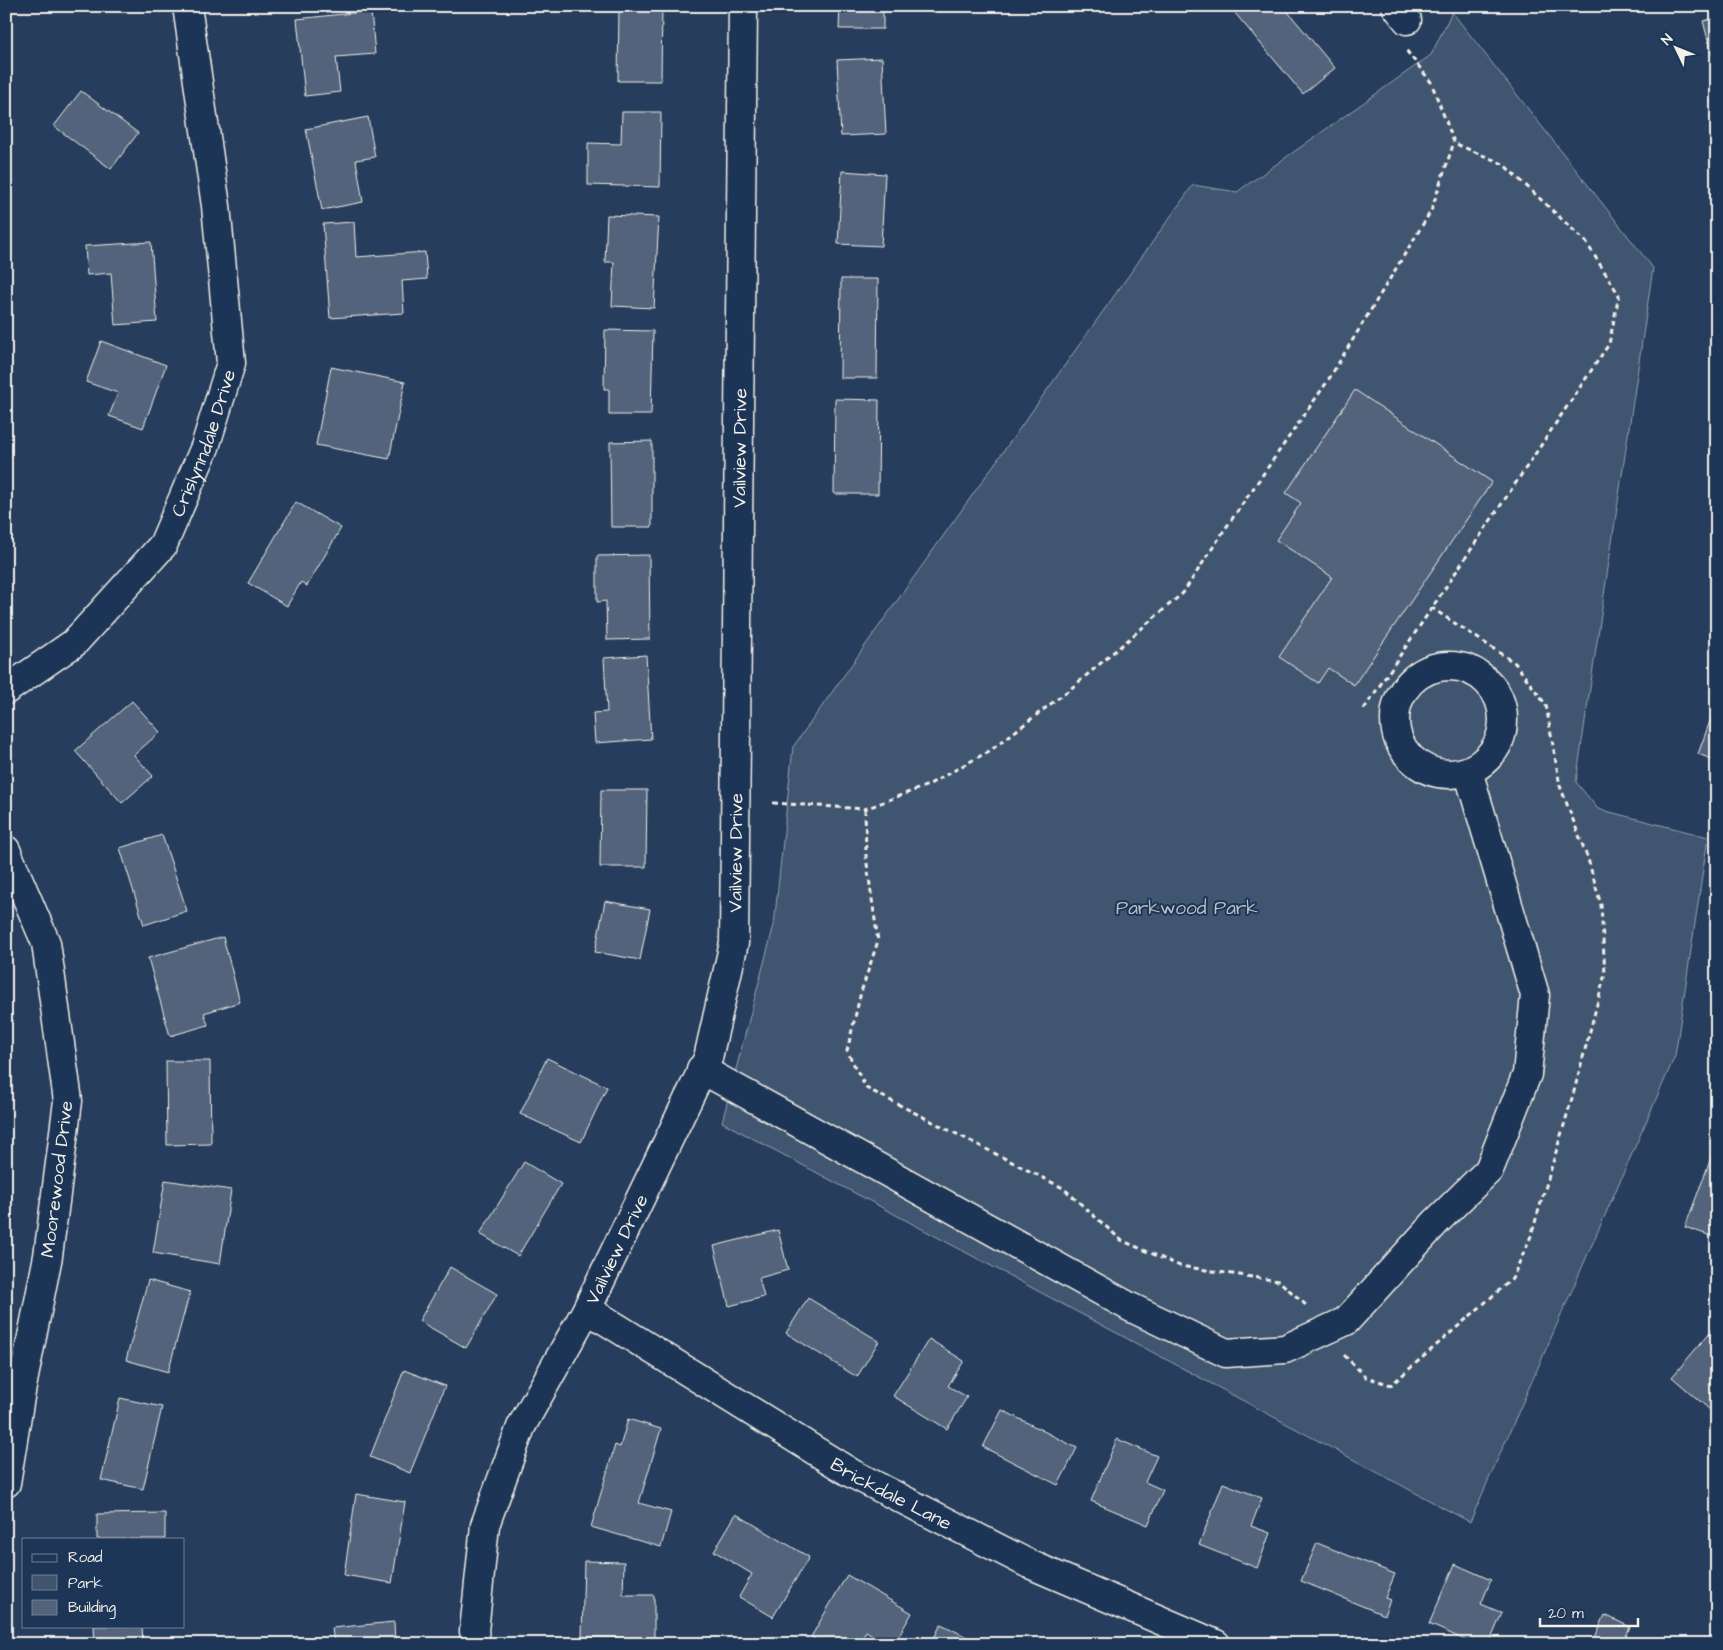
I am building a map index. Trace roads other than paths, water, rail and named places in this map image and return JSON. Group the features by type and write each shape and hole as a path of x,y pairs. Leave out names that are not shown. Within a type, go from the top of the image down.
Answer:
{"street":[{"name":"Crislynndale Drive","path":"6,690 74,643 163,545 204,447 231,363 216,206 188,6"},
{"name":"Vailview Drive","path":"476,1644 474,1631 485,1525 521,1427 586,1309 708,1058 734,943 743,6"},
{"path":"702,1069 1130,1306 1226,1353 1285,1349 1346,1320 1436,1222 1489,1170 1527,1074 1535,994 1468,771"},
{"name":"Moorewood Drive","path":"6,850 46,943 68,1100 48,1256 20,1397 6,1483"},
{"name":"Brickdale Lane","path":"586,1309 851,1473 1027,1563 1216,1644"}],"park label":[{"name":"Parkwood Park","path":"1187,907"}]}
